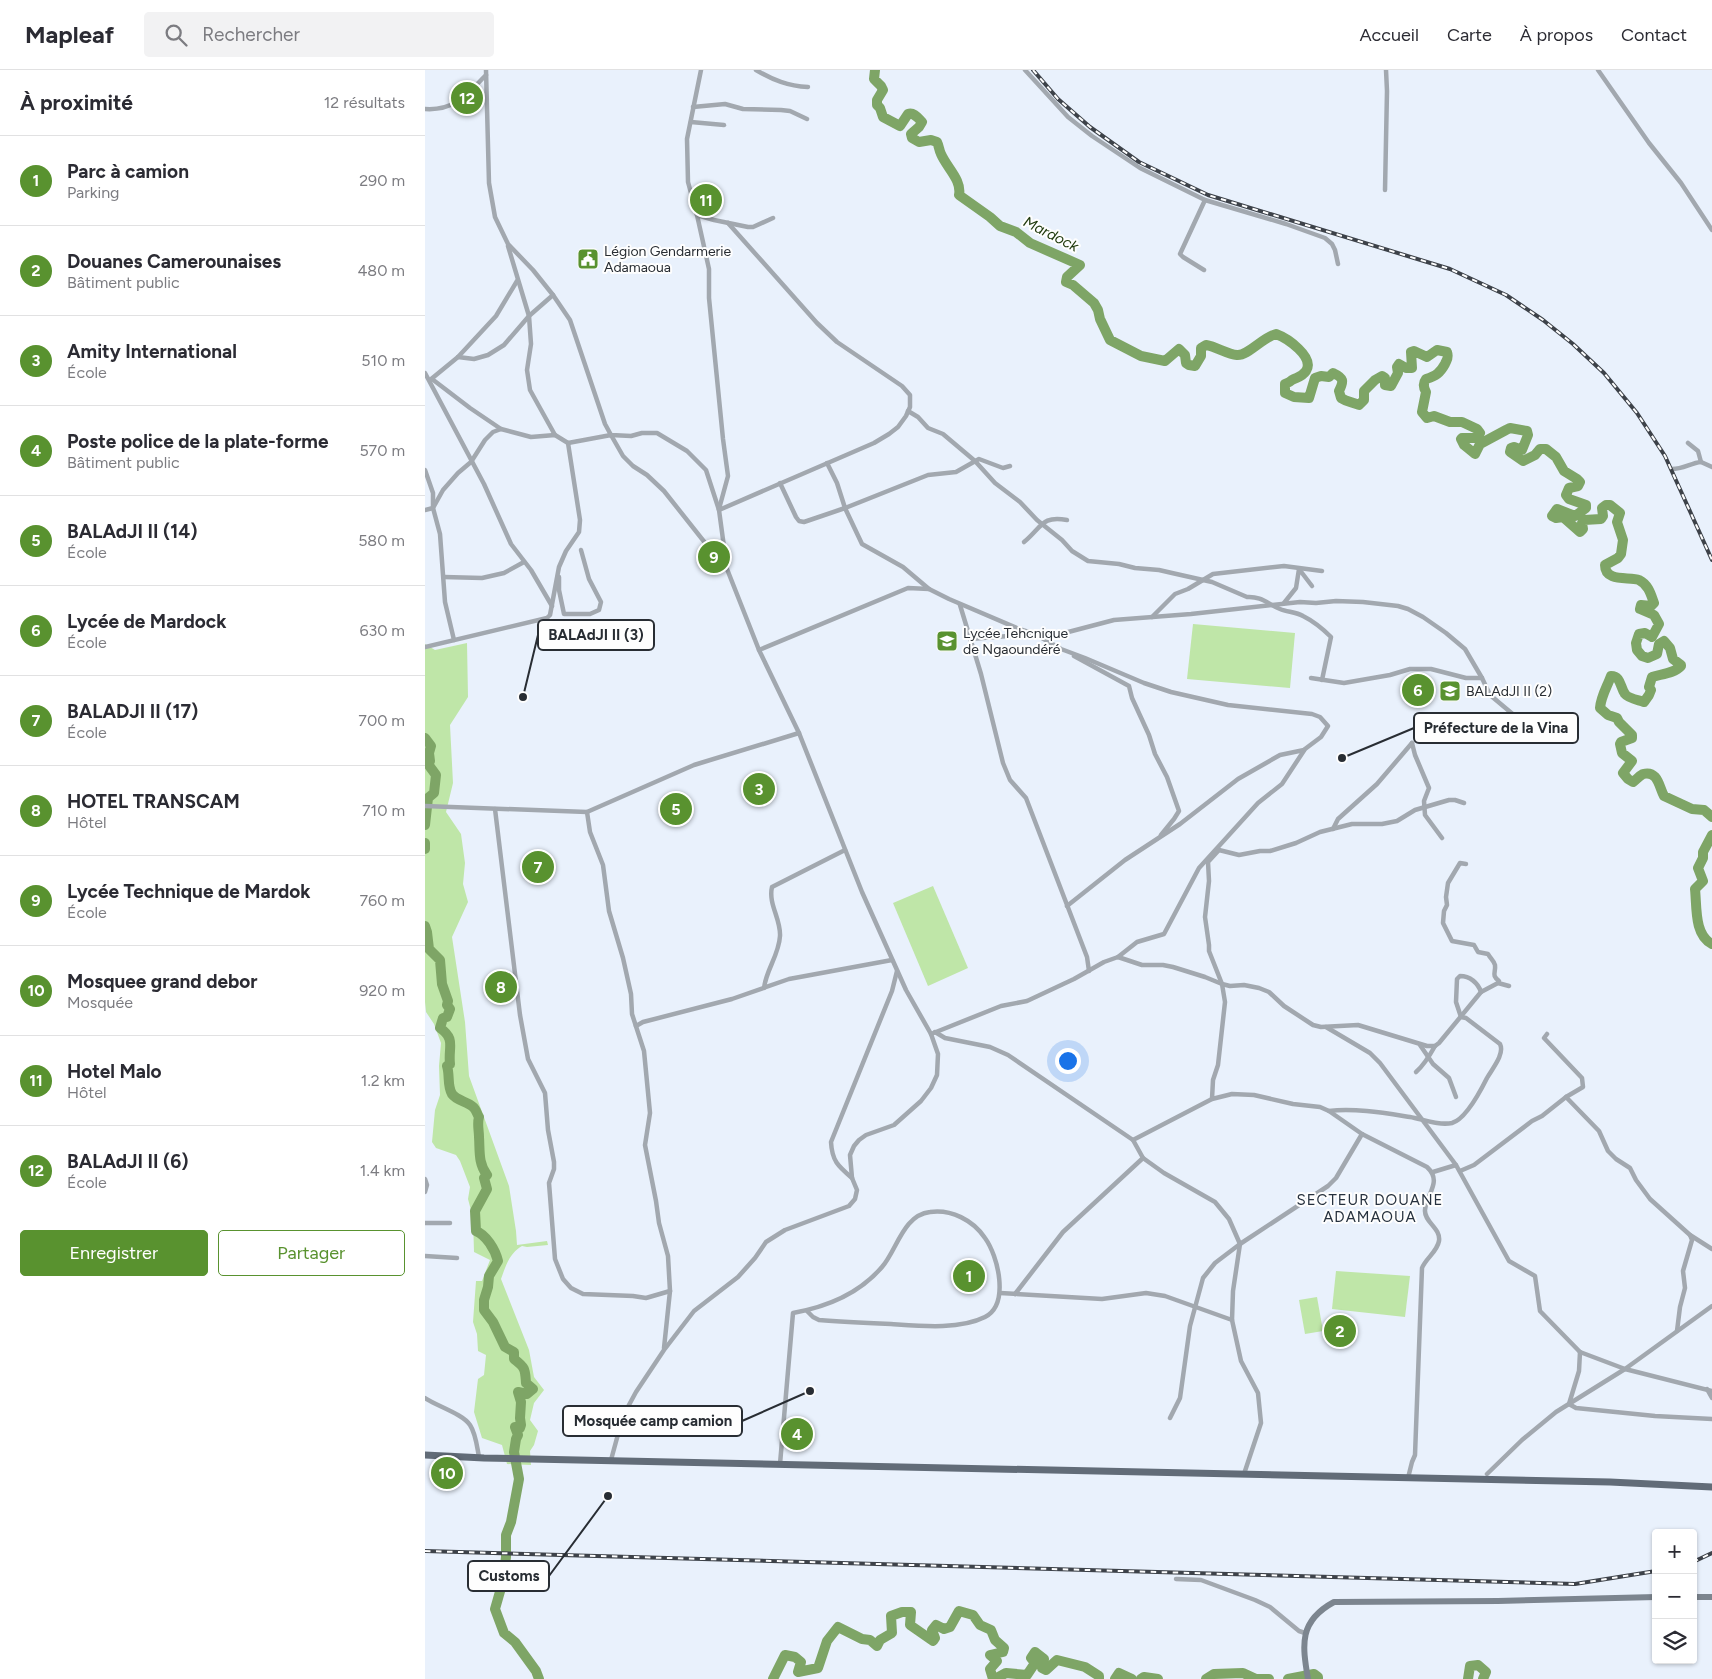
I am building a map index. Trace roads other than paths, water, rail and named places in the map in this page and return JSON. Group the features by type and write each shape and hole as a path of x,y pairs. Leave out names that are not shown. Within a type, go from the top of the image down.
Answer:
{"main road":[{"path":"425,1455 1610,1482 1712,1487"}],"street":[{"path":"701,70 687,139 688,182 709,269 710,308 728,476 719,510"},
{"path":"756,70 779,82 792,86 808,87"},
{"path":"1025,70 1068,117 1092,136 1141,168 1205,200 1286,224 1325,238 1332,244 1338,264"},
{"path":"1385,190 1386,70"},
{"path":"1598,70 1638,127 1681,183 1712,230"},
{"path":"425,108 438,110 462,100 486,73"},
{"path":"486,73 489,183 495,217 507,244 529,316 531,344 527,370 531,390 555,435 568,443 611,435 631,436 641,433 657,433 687,451 706,470 719,510 727,569 759,650 799,733 845,850 892,960 933,1033 938,1054 937,1075 931,1088 921,1101 894,1125 866,1135 859,1140 850,1155 852,1178 857,1190 855,1199 849,1206 785,1230 766,1242 738,1277 694,1311 664,1350 636,1392 623,1416 611,1460"},
{"path":"693,107 725,104 743,109 791,111 807,119"},
{"path":"691,122 724,125"},
{"path":"1204,270 1180,254 1205,200"},
{"path":"697,215 728,223 753,226 773,218"},
{"path":"719,510 874,443 889,434 898,427 908,411 910,395 902,386 837,342 817,323 728,223"},
{"path":"507,244 533,270 570,320 605,424 623,456 664,491 727,569"},
{"path":"431,380 458,357 496,316 517,281"},
{"path":"458,357 474,358 488,355 504,345 529,316 553,295"},
{"path":"425,373 431,380 501,429 531,437 555,435"},
{"path":"431,380 511,544 531,570 552,606"},
{"path":"908,411 918,417 928,428 943,434 1072,551 1088,561 1159,570 1203,580 1247,597 1254,596 1264,599 1278,608 1302,615 1316,623 1331,637 1321,680"},
{"path":"425,510 433,508 443,490 471,462 485,440 493,432 501,429"},
{"path":"425,647 547,618 551,612 559,567 566,551 579,532 580,520 568,443"},
{"path":"1688,443 1698,450 1701,462"},
{"path":"780,483 799,521 804,522 929,475 956,472 979,459 1003,468 1010,466"},
{"path":"1672,469 1682,469 1695,462 1701,462 1712,467"},
{"path":"827,463 862,544 903,567 929,589 960,605 1035,634 1129,686 1132,698 1149,735 1155,754 1167,777 1179,811 1155,841"},
{"path":"425,470 433,493 433,508 440,534 445,602 454,640"},
{"path":"1024,542 1045,521 1052,518 1067,520"},
{"path":"559,567 559,590 563,614 578,615 599,610 601,602 589,579 581,550"},
{"path":"444,577 482,578 504,574 524,562"},
{"path":"1152,617 1175,594 1188,589 1213,574 1284,566 1322,571"},
{"path":"1299,569 1312,586"},
{"path":"1283,604 1295,588 1299,569"},
{"path":"759,650 909,588 929,589"},
{"path":"970,640 1035,634 1053,636 1099,623 1300,602 1316,604 1363,602 1408,609 1423,617 1446,633 1465,650 1490,695 1521,722 1527,720 1554,725"},
{"path":"960,605 981,674 1003,762 1010,780 1026,798 1087,957 1089,971"},
{"path":"933,1033 1001,1006 1027,1001 1075,979 1104,962 1119,958 1137,942 1164,934 1199,868 1258,803 1281,784 1305,750 1326,732 1328,726 1320,717 1228,705 1171,692 1061,649"},
{"path":"1311,678 1344,683 1371,680 1410,669 1431,668 1466,678 1482,678"},
{"path":"427,806 587,812 694,765 799,733"},
{"path":"1333,828 1338,819 1377,784 1412,743 1415,756 1429,788 1423,801 1427,820 1442,838"},
{"path":"1067,906 1125,860 1155,841 1238,779 1280,754 1305,750"},
{"path":"1212,1099 1213,1080 1218,1065 1224,994 1209,951 1205,917 1209,881 1208,862 1219,850 1239,854 1270,851 1297,843 1333,828 1352,824 1382,824 1397,821 1415,810 1449,800 1464,803"},
{"path":"495,809 520,1016 528,1059 545,1093 554,1169 549,1183 552,1225 555,1259 560,1273 563,1280 571,1288 583,1294 646,1298 670,1291"},
{"path":"587,812 590,832 603,865 609,910 631,994 632,1014 644,1052 650,1113 645,1145 659,1223 668,1256 670,1291 664,1350"},
{"path":"764,988 765,979 777,953 780,935 780,924 770,896 772,887 845,850"},
{"path":"1466,864 1460,863 1448,883 1447,905 1444,911 1443,923 1452,941 1474,945 1478,952 1488,954 1494,962 1493,973 1494,977 1499,981 1497,983"},
{"path":"1119,958 1142,965 1163,965 1222,984 1230,986 1244,985 1269,992 1284,1006 1313,1025 1327,1027 1357,1024 1421,1045 1435,1046"},
{"path":"636,1026 643,1022 732,999 789,979 892,960"},
{"path":"852,1178 837,1165 831,1151 831,1142 892,992 897,970"},
{"path":"1461,1016 1456,1002 1457,979 1460,976 1465,976 1478,985 1481,992"},
{"path":"1415,1072 1473,999 1497,983 1509,986"},
{"path":"1329,1111 1343,1109 1452,1123 1459,1118 1475,1099 1502,1054 1500,1044 1467,1018 1461,1016"},
{"path":"1327,1027 1370,1053 1380,1063 1460,1171 1509,1261 1535,1276 1540,1311 1580,1352 1625,1369 1710,1390 1712,1398"},
{"path":"933,1033 945,1038 990,1047 1008,1055 1133,1140 1143,1158 1163,1173 1215,1202 1229,1218 1240,1244 1233,1291 1232,1320 1241,1361 1258,1393 1261,1423 1245,1474"},
{"path":"1460,1171 1474,1165 1497,1146 1583,1087 1581,1078 1544,1038 1547,1034"},
{"path":"1421,1045 1433,1064 1449,1078 1456,1098"},
{"path":"1133,1140 1212,1099 1231,1094 1254,1095 1293,1104 1320,1106 1362,1134 1427,1167 1433,1172 1435,1178 1424,1211 1426,1218 1439,1236 1439,1243 1422,1268 1415,1455 1408,1478"},
{"path":"1566,1097 1588,1118 1599,1132 1608,1151 1616,1160 1630,1168 1650,1199 1690,1235 1712,1250"},
{"path":"1170,1418 1180,1398 1190,1326 1203,1278 1215,1263 1240,1244 1336,1178 1362,1134"},
{"path":"1015,1294 1063,1232 1143,1158"},
{"path":"1433,1172 1456,1165"},
{"path":"425,1179 427,1185 425,1192"},
{"path":"780,1464 793,1313 807,1311 845,1297 863,1284 882,1266 910,1221 928,1212 950,1212 969,1222 985,1238 996,1262 1000,1293 996,1306 987,1316 971,1321 937,1326 819,1320 807,1311"},
{"path":"425,1224 450,1223"},
{"path":"1677,1331 1685,1288 1683,1271 1692,1240 1690,1235"},
{"path":"425,1256 457,1258"},
{"path":"1000,1293 1102,1299 1146,1294 1165,1296 1232,1320"},
{"path":"1487,1474 1522,1440 1556,1412 1625,1369 1712,1306"},
{"path":"1569,1404 1579,1371 1580,1352"},
{"path":"425,1398 461,1417 470,1424 475,1435 479,1457"},
{"path":"1569,1404 1576,1408 1613,1413 1712,1419"},
{"path":"1176,1579 1201,1580 1255,1600 1270,1607 1299,1632 1305,1633"},
{"path":"1697,1596 1712,1596"},
{"path":"1308,1676 1305,1664 1305,1633 1311,1620 1323,1608 1334,1602 1498,1601 1652,1597"}],"waterway":[{"name":"Mardock","path":"875,70 874,79 883,90 877,100 877,105 883,117 900,126 908,114 916,116 922,122 911,134 912,138 919,142 931,140 937,142 940,152 956,179 959,195 1000,226 1016,232 1030,243 1080,265 1067,277 1066,282 1073,285 1094,303 1110,340 1141,356 1165,361 1179,349 1185,355 1186,363 1195,366 1201,356 1201,348 1206,345 1241,355 1276,334 1299,349 1307,360 1308,366 1303,375 1285,384 1285,393 1294,397 1309,398 1315,378 1321,376 1329,377 1333,373 1342,380 1339,391 1341,398 1359,405 1364,400 1364,391 1375,380 1382,376 1385,378 1385,385 1391,386 1398,373 1397,367 1399,364 1406,368 1412,368 1411,352 1414,351 1427,357 1437,350 1447,352 1448,356 1441,370 1424,382 1426,392 1422,412 1427,418 1434,416 1450,422 1462,422 1477,429 1480,433 1475,438 1461,439 1464,445 1475,454 1480,444 1510,428 1527,431 1528,435 1522,450 1514,447 1511,448 1510,452 1523,461 1535,455 1540,449 1546,449 1556,457 1564,471 1580,482 1578,486 1569,488 1566,495 1569,499 1586,505 1586,508 1575,516 1557,509 1552,516 1556,518 1563,517 1580,532 1583,529 1582,523 1584,520 1601,519 1603,516 1602,508 1606,505 1610,505 1620,513 1617,522 1623,540 1621,554 1618,558 1605,565 1606,571 1613,577 1635,579 1645,585 1654,603 1651,606 1641,605 1640,609 1654,615 1659,624 1652,637 1645,633 1639,634 1636,643 1637,650 1642,656 1648,658 1657,654 1659,644 1664,641 1670,648 1673,659 1681,666 1672,672 1652,677 1649,687 1651,690 1644,702 1627,696 1619,680 1611,676 1600,708 1608,715 1617,718 1632,735 1632,738 1620,744 1622,753 1632,761 1623,773 1628,779 1633,782 1643,774 1652,774 1657,780 1664,796 1692,809 1704,810 1712,817"},
{"path":"425,738 431,746 428,764 436,775 434,793 428,798 425,825"},
{"name":"Mardock","path":"1712,835 1703,852 1703,858 1698,868 1703,881 1695,889 1699,927 1706,940 1712,944"},
{"path":"425,843 425,849"},
{"path":"425,926 429,949 440,960 442,984 448,1001 447,1005 450,1009 447,1017 443,1018 440,1028 450,1040 450,1064 447,1066 450,1091 457,1098 474,1108 479,1117 480,1157 487,1175 484,1178 487,1189 475,1211 476,1231 490,1243 498,1261 489,1276 484,1310 493,1322 505,1347 514,1352 514,1359 524,1370 526,1383 533,1389 527,1394 518,1392 521,1402 521,1425 520,1428 515,1427 518,1435 514,1452 519,1479 511,1522 506,1535 503,1581 495,1609 504,1633 515,1642 536,1671 539,1679"},
{"path":"773,1679 785,1655 795,1657 801,1662 798,1672 818,1668 827,1641 838,1627 862,1639 870,1640 877,1646 880,1640 892,1633 891,1616 902,1612 911,1612 910,1625 933,1641 935,1638 932,1630 936,1625 944,1629 950,1627 959,1611 973,1615 980,1625 991,1630 995,1640 1004,1648 1003,1652 990,1655 997,1661 990,1669 993,1679"},
{"path":"995,1679 1006,1673 1027,1675 1035,1663 1031,1658 1035,1652 1044,1659 1042,1668 1046,1670 1057,1660 1085,1667 1099,1676 1099,1679"},
{"path":"1468,1679 1470,1666 1478,1665 1486,1672 1483,1679"},
{"path":"1115,1679 1119,1673 1132,1679"},
{"path":"1206,1679 1214,1674 1243,1673 1256,1679 1269,1679"},
{"path":"1288,1679 1314,1674 1318,1679"},
{"path":"1141,1679 1144,1677 1158,1679"}],"railway":[{"path":"1033,70 1058,99 1090,127 1139,162 1208,195 1450,269 1506,295 1543,320 1573,344 1604,373 1637,413 1665,456 1712,560"},
{"path":"425,1551 1575,1584 1652,1572"},
{"path":"1697,1560 1712,1553"}],"place":[{"name":"BALAdJI II (6)","path":"467,98"},
{"name":"Hotel Malo","path":"706,200"},
{"name":"Légion Gendarmerie Adamaoua","path":"588,259"},
{"name":"Lycée Technique de Mardok","path":"714,557"},
{"name":"Lycée Tehcnique de Ngaoundéré","path":"947,641"},
{"name":"Lycée de Mardock","path":"1418,690"},
{"name":"BALAdJI II (2)","path":"1450,691"},
{"name":"BALAdJI II (3)","path":"523,697"},
{"name":"Préfecture de la Vina","path":"1342,758"},
{"name":"Amity International","path":"759,789"},
{"name":"BALAdJI II (14)","path":"676,809"},
{"name":"BALADJI II (17)","path":"538,867"},
{"name":"HOTEL TRANSCAM","path":"501,987"},
{"name":"Parc à camion","path":"969,1276"},
{"name":"Douanes Camerounaises","path":"1340,1331"},
{"name":"Mosquée camp camion","path":"810,1391"},
{"name":"Poste police de la plate-forme","path":"797,1434"},
{"name":"Mosquee grand debor","path":"447,1473"},
{"name":"Customs","path":"608,1496"}],"district":[{"name":"SECTEUR DOUANE ADAMAOUA","path":"1370,1208"}]}
